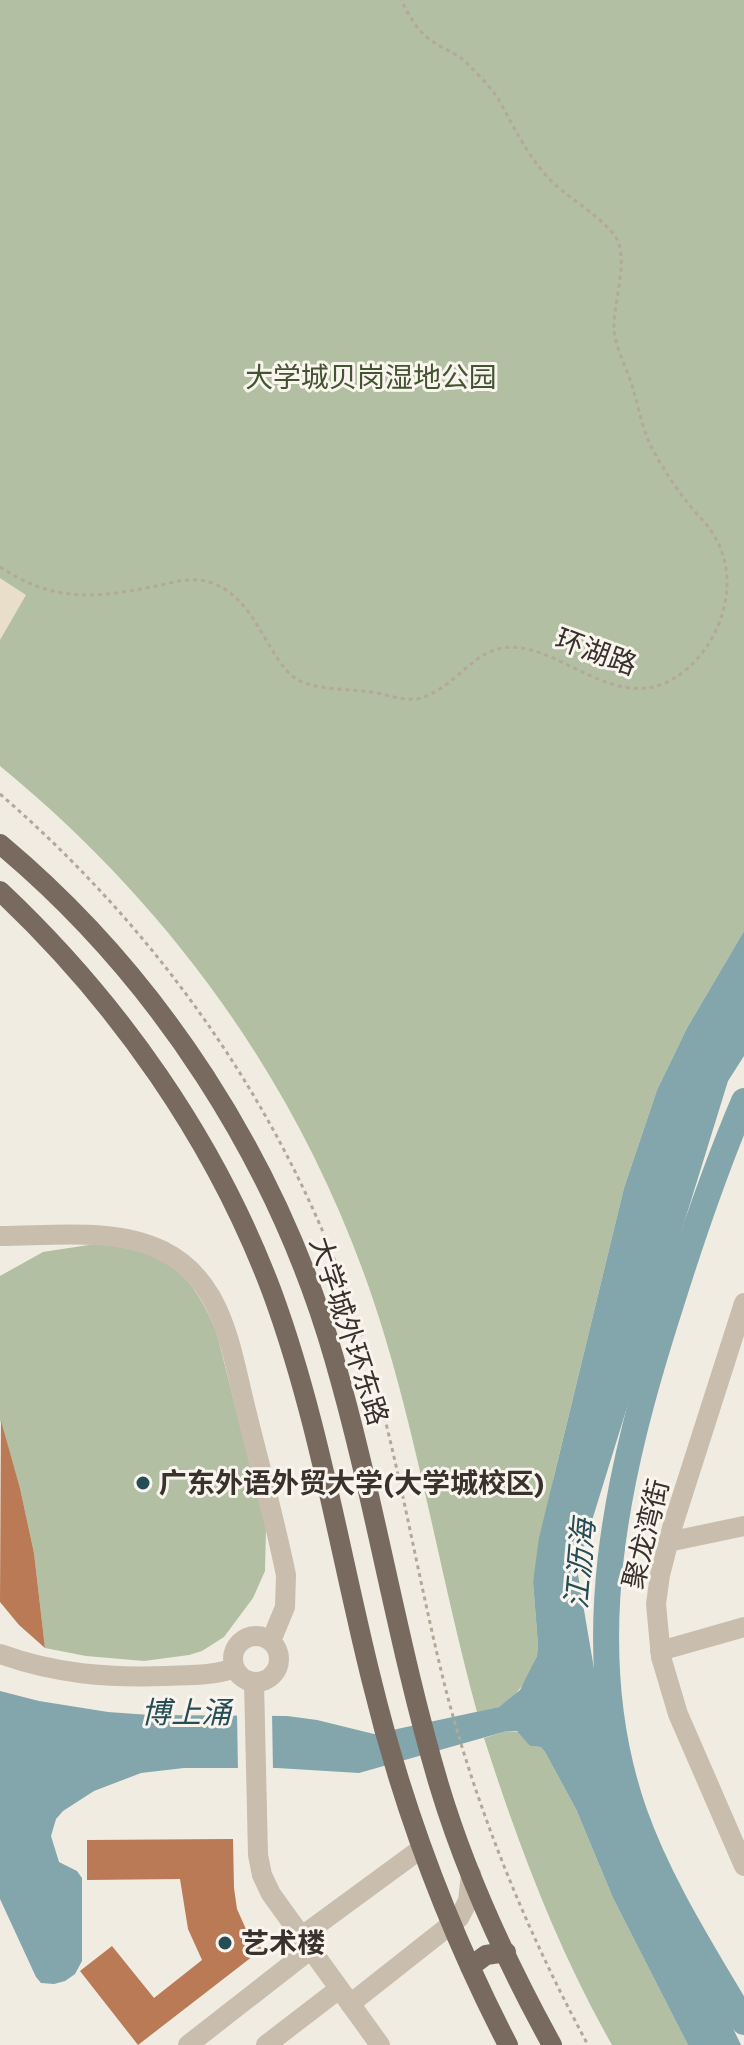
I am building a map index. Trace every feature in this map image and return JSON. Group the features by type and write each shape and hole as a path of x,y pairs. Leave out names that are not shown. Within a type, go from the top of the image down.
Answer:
{"main road":[{"name":"大学城外环东路","path":"0,844 82,919 150,999 226,1110 286,1228 333,1355 440,1786 471,1874 552,2045"},
{"path":"0,891 69,961 144,1054 215,1169 256,1254 301,1379 380,1715 423,1853 470,1967 508,2045"},
{"path":"423,1853 447,1854 459,1843"},
{"path":"470,1967 486,1955 506,1952"}],"street":[{"path":"0,1236 104,1237 144,1244 182,1263 194,1273 211,1297 228,1340 286,1575 285,1607 271,1641"},
{"name":"聚龙湾街","path":"744,1303 668,1542 656,1604 660,1651 688,1741 744,1866"},
{"path":"668,1542 744,1526"},
{"path":"660,1651 744,1627"},
{"path":"255,1635 271,1641 279,1654 277,1670 269,1678 254,1682 244,1679 235,1668 233,1657 240,1642 255,1635"},
{"path":"0,1654 38,1666 101,1676 203,1675 235,1668"},
{"path":"254,1682 258,1855 262,1875 271,1894 380,2045"},
{"path":"188,2045 306,1943 423,1853"},
{"path":"266,2045 452,1925 466,1907 471,1874"}],"path":[{"name":"环湖路","path":"2,568 43,589 72,595 136,590 184,580 206,581 221,587 246,608 281,662 297,680 317,686 406,699 424,697 440,688 487,652 515,646 534,650 622,687 651,689 666,684 687,669 713,637 725,605 723,557 716,538 681,493 648,441 614,332 621,257 618,240 555,185 529,154 493,91 463,59 424,36 401,0"},
{"path":"0,575 2,568"}],"green space":[{"name":"大学城贝岗湿地公园","path":"0,0 744,0 744,931 687,1028 657,1090 624,1188 554,1476 533,1582 537,1656 526,1681 513,1697 499,1707 477,1712 385,1337 356,1253 322,1173 282,1096 236,1023 184,953 128,887 66,824 0,766"},
{"path":"95,1244 157,1258 172,1267 197,1294 217,1334 266,1529 265,1571 253,1598 224,1637 189,1655 144,1661 86,1656 45,1648 34,1553 20,1488 0,1420 0,1276 43,1252"},
{"path":"507,1731 520,1732 530,1746 541,1747 545,1752 576,1809 613,1898 688,2045 612,2045 556,1933 497,1778 484,1738"}],"shaded area":[{"path":"0,578 26,595 0,640"}],"water":[{"path":"744,931 744,1056 728,1081 577,1569 613,1780 741,2045 688,2045 613,1898 576,1809 545,1752 541,1747 530,1746 517,1731 507,1731 359,1773 277,1768 184,1768 141,1773 94,1791 63,1811 56,1819 51,1836 59,1862 77,1871 82,1878 82,1961 75,1974 65,1981 41,1983 0,1899 0,1691 108,1712 287,1716 374,1734 499,1707 520,1690 537,1656 533,1582 539,1538 624,1188 657,1090 687,1028"}],"pier":[{"path":"237,1712 272,1712 273,1772 238,1772"}],"building":[{"path":"1,1421 34,1553 45,1648 19,1625 0,1602"},
{"name":"艺术楼","path":"233,1839 237,1909 245,1927 262,1949 138,2045 80,1971 112,1946 154,1998 202,1960 188,1929 180,1879 87,1880 87,1840"}],"waterway":[{"name":"江沥海","path":"744,1101 687,1255 634,1431 620,1494 606,1622 608,1686 617,1749 634,1812 670,1893 744,2022"}],"place":[{"name":"广东外语外贸大学(大学城校区)","path":"143,1483"},
{"name":"艺术楼","path":"225,1943"}],"water label":[{"name":"博上涌","path":"186,1712"}]}
